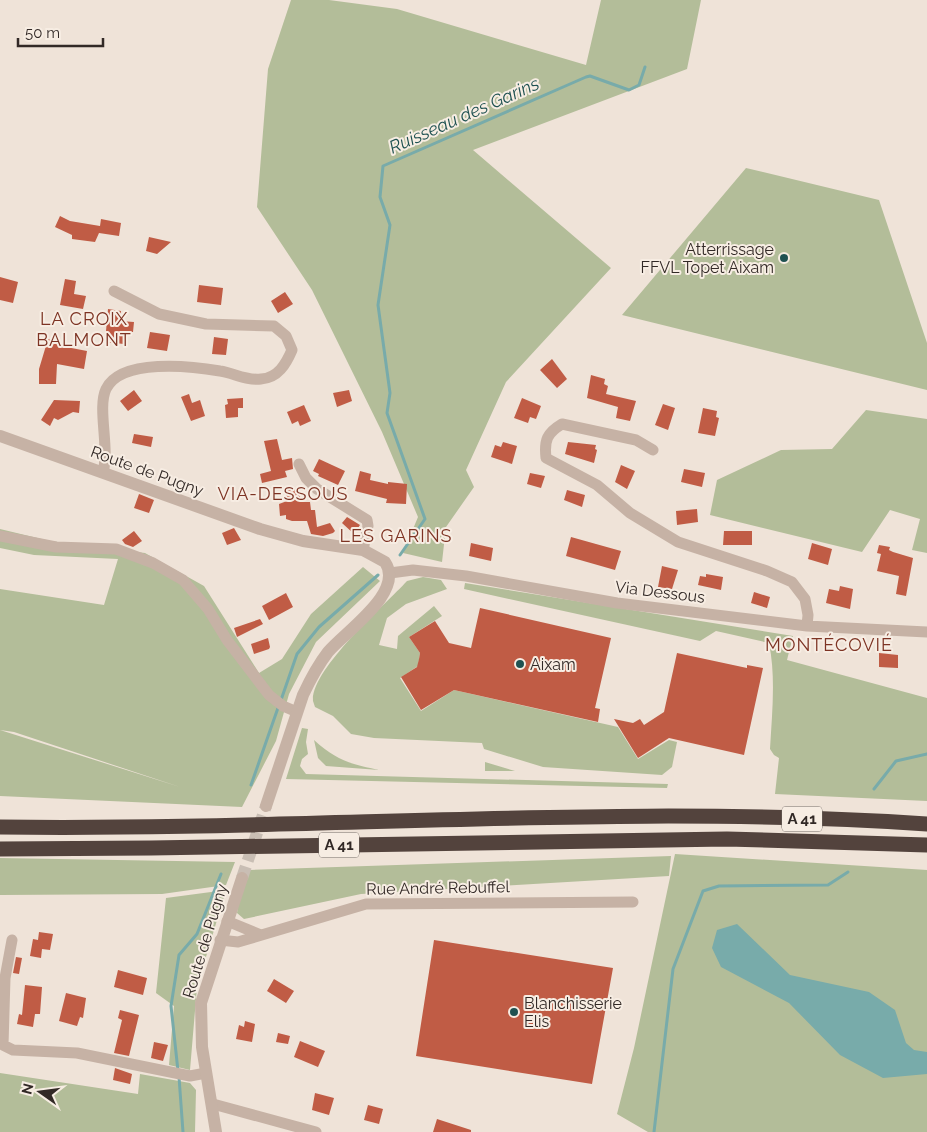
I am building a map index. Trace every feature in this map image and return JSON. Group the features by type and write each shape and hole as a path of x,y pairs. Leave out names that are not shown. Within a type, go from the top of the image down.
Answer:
{"highway":[{"name":"A 41","path":"0,827 154,827 678,817 927,824"},
{"name":"A 41","path":"0,848 161,848 727,838 927,845"}],"street":[{"path":"104,472 107,461 103,405 105,390 115,377 133,370 187,368 222,371 245,378 262,379 277,374 286,364 292,350 286,336 274,326 206,324 159,314 114,291"},
{"path":"653,450 636,440 562,424 549,431 544,444 546,458 597,485 630,513 678,542 767,571 792,582 805,599 808,615 807,626"},
{"name":"Route de Pugny","path":"0,436 285,537 363,550 386,562 390,572"},
{"path":"299,464 306,478 317,489 338,504 362,515 367,520 368,526 363,550"},
{"path":"0,536 56,547 116,549 153,563 183,580 208,609 227,640 279,702 297,712"},
{"name":"Via Dessous","path":"390,572 413,570 466,576 616,603 807,626 927,632"},
{"path":"266,806 297,712 310,680 328,652 386,593 390,585 390,572"},
{"name":"Route de Pugny","path":"216,1132 200,1023 201,1003 220,940 242,878"},
{"name":"Rue André Rebuffel","path":"220,940 238,942 366,904 632,902"},
{"path":"227,921 261,935"},
{"path":"12,940 5,978 3,1045 13,1050 77,1053 190,1076 206,1073"},
{"path":"213,1104 316,1132"}],"green space":[{"path":"291,0 329,0 397,9 586,65 601,0 701,0 687,69 473,150 611,268 506,382 466,470 474,487 446,527 442,562 403,553 418,517 382,432 312,290 257,207 268,69"},
{"name":"Atterrissage FFVL Topet Aixam","path":"746,168 879,200 927,343 927,390 622,315"},
{"path":"866,410 927,419 927,553 912,550 920,519 890,510 862,552 710,515 717,480 781,450 832,449"},
{"path":"0,529 50,541 145,553 204,586 259,673 282,659 311,614 363,567 380,581 316,642 289,694 276,741 242,807 0,796 0,730 0,589 104,605 118,559 34,555 0,548","holes":["0,730 14,732 180,787"]},
{"path":"423,577 441,580 447,589 406,604 387,618 379,645 397,649 398,636 434,606 442,616 409,637 420,653 418,666 400,678 421,711 454,690 618,727 638,759 669,740 677,742 672,767 662,775 543,767 484,749 482,743 374,738 351,734 333,716 315,707 313,701 316,688 336,655 407,581"},
{"path":"465,583 793,636 787,660 927,698 927,801 775,794 779,758 770,749 773,682 769,643 716,631 700,641 464,589"},
{"path":"302,728 308,729 306,742 308,754 302,759 300,766 306,774 668,784 667,788 286,779"},
{"path":"314,740 337,757 360,766 379,770 326,766 318,758"},
{"path":"485,762 515,771 485,771"},
{"path":"675,854 927,870 927,1132 648,1132 617,1114 634,1048"},
{"path":"671,856 669,876 361,894 244,919 237,913 239,900 250,870"},
{"path":"0,858 235,862 226,885 162,894 0,895"},
{"path":"226,890 197,987 190,1070 169,1065 174,1006 156,993 166,898"},
{"path":"0,1073 138,1094 140,1074 190,1083 196,1090 195,1132 0,1132"}],"water":[{"path":"737,924 790,975 869,992 895,1010 906,1043 914,1050 927,1052 927,1074 883,1078 840,1055 789,1003 721,967 712,948 717,930"}],"building":[{"path":"60,216 70,221 100,226 101,219 121,223 119,236 99,233 95,242 72,239 72,235 55,227"},
{"path":"149,237 171,242 157,254 146,251"},
{"path":"0,277 18,282 13,303 0,300"},
{"path":"65,279 76,281 74,294 86,296 83,309 60,305"},
{"path":"199,285 223,288 221,305 197,302"},
{"path":"285,292 293,304 278,313 271,301"},
{"path":"108,309 121,311 120,321 134,322 133,332 127,332 124,344 105,342"},
{"path":"150,332 170,335 167,351 147,348"},
{"path":"214,337 228,339 226,355 212,354"},
{"path":"48,339 61,342 61,346 87,351 84,369 57,364 56,384 39,384 39,369"},
{"path":"552,359 567,379 557,388 540,370"},
{"path":"591,375 605,379 604,384 608,386 606,394 636,401 630,421 616,418 618,407 587,398"},
{"path":"134,390 142,401 128,411 120,401"},
{"path":"349,390 352,401 337,407 333,393"},
{"path":"189,394 192,403 200,400 205,416 191,421 181,397"},
{"path":"243,398 243,408 238,408 238,417 226,418 225,405 228,404 227,399"},
{"path":"522,398 541,406 536,419 530,417 528,423 514,418"},
{"path":"54,400 80,401 79,413 73,412 58,420 54,418 50,426 41,420"},
{"path":"663,404 675,408 668,430 655,425"},
{"path":"304,405 311,421 300,426 298,421 292,424 287,412"},
{"path":"703,408 717,411 716,417 719,418 715,436 698,433"},
{"path":"134,434 153,437 151,447 132,443"},
{"path":"277,439 282,460 292,458 293,469 285,471 287,477 262,483 260,474 271,471 264,441"},
{"path":"503,442 517,446 512,464 491,457 495,445 501,447"},
{"path":"568,442 596,445 595,449 597,450 594,463 565,454"},
{"path":"319,459 345,471 338,485 318,476 319,474 313,471"},
{"path":"621,465 635,471 627,489 615,482"},
{"path":"684,469 705,473 702,487 681,482"},
{"path":"360,471 371,474 370,480 388,484 388,482 407,484 406,504 386,503 387,499 355,491"},
{"path":"530,473 545,476 541,488 527,484"},
{"path":"298,488 301,502 310,502 311,510 315,510 317,527 330,523 335,531 333,533 323,536 311,534 307,521 292,521 286,519 286,515 280,516 279,504 287,501 286,489"},
{"path":"567,490 585,495 582,507 564,500"},
{"path":"139,494 154,500 149,513 134,508"},
{"path":"697,509 698,522 677,525 676,511"},
{"path":"347,517 360,525 354,534 342,523"},
{"path":"234,528 241,540 227,545 222,533"},
{"path":"134,531 142,541 133,547 125,544 122,540"},
{"path":"724,531 752,531 752,545 723,545"},
{"path":"571,537 621,551 615,570 566,556"},
{"path":"471,543 493,548 491,561 469,556"},
{"path":"812,543 832,549 828,565 808,559"},
{"path":"879,545 890,547 889,550 893,552 913,558 906,596 896,594 899,576 877,571 881,554 877,553"},
{"path":"662,566 678,570 672,589 658,587"},
{"path":"706,574 723,577 721,590 698,585 700,576 706,577"},
{"path":"840,586 853,589 850,609 826,603 829,589 839,591"},
{"path":"754,592 770,597 767,608 751,603"},
{"path":"286,593 293,607 269,620 262,606"},
{"name":"Aixam","path":"480,608 611,638 595,708 600,709 598,722 454,690 421,710 401,677 417,667 419,659 420,653 409,637 435,621 449,643 471,648"},
{"path":"260,619 263,624 237,637 234,628"},
{"path":"268,638 269,649 254,654 251,644"},
{"path":"677,653 747,668 747,665 763,668 744,755 669,738 638,758 614,719 633,723 640,719 644,725 664,712"},
{"path":"879,653 898,655 898,668 879,667"},
{"path":"39,932 53,934 50,950 42,949 41,958 30,956 33,939 38,940"},
{"name":"Blanchisserie Elis","path":"434,940 613,968 592,1084 416,1056"},
{"path":"16,957 22,958 19,974 13,973"},
{"path":"118,970 147,978 143,995 114,987"},
{"path":"274,979 294,991 286,1003 267,991"},
{"path":"25,985 42,987 40,1014 35,1014 33,1027 17,1024 19,1014 22,1015"},
{"path":"66,993 86,998 83,1018 80,1017 77,1026 59,1021"},
{"path":"120,1010 139,1015 129,1056 114,1053 122,1020 118,1018"},
{"path":"245,1021 255,1024 252,1042 236,1039 239,1025 244,1027"},
{"path":"278,1033 290,1036 288,1044 276,1042"},
{"path":"300,1041 325,1051 318,1067 294,1057"},
{"path":"154,1042 168,1045 163,1061 151,1058"},
{"path":"115,1068 132,1074 130,1084 113,1080"},
{"path":"315,1093 334,1098 329,1115 312,1110"},
{"path":"368,1105 383,1109 379,1124 364,1120"},
{"path":"437,1119 471,1130 471,1132 433,1132"}],"waterway":[{"name":"Ruisseau des Garins","path":"400,555 425,519 387,413 390,393 378,305 390,225 380,197 383,166 586,77 590,76 629,90 639,85 645,67"},
{"name":"Ruisseau des Garins","path":"281,700 297,654 319,627 378,575"},
{"name":"Ruisseau des Garins","path":"251,785 279,705"},
{"path":"874,789 896,761 927,754"},
{"path":"654,1132 673,969 703,891 719,886 828,885 848,872"},
{"name":"Ruisseau des Garins","path":"178,1071 171,1006 179,955 197,934 221,874"},
{"name":"Ruisseau des Garins","path":"179,1077 183,1132"}],"tunnel":[{"path":"242,878 266,806"}],"place":[{"name":"Atterrissage FFVL Topet Aixam","path":"784,258"},
{"name":"Aixam","path":"520,664"},
{"name":"Blanchisserie Elis","path":"514,1012"}],"district":[{"name":"LA CROIX BALMONT","path":"84,328"},
{"name":"VIA-DESSOUS","path":"283,493"},
{"name":"LES GARINS","path":"396,535"},
{"name":"MONTÉCOVIÉ","path":"829,644"}]}
